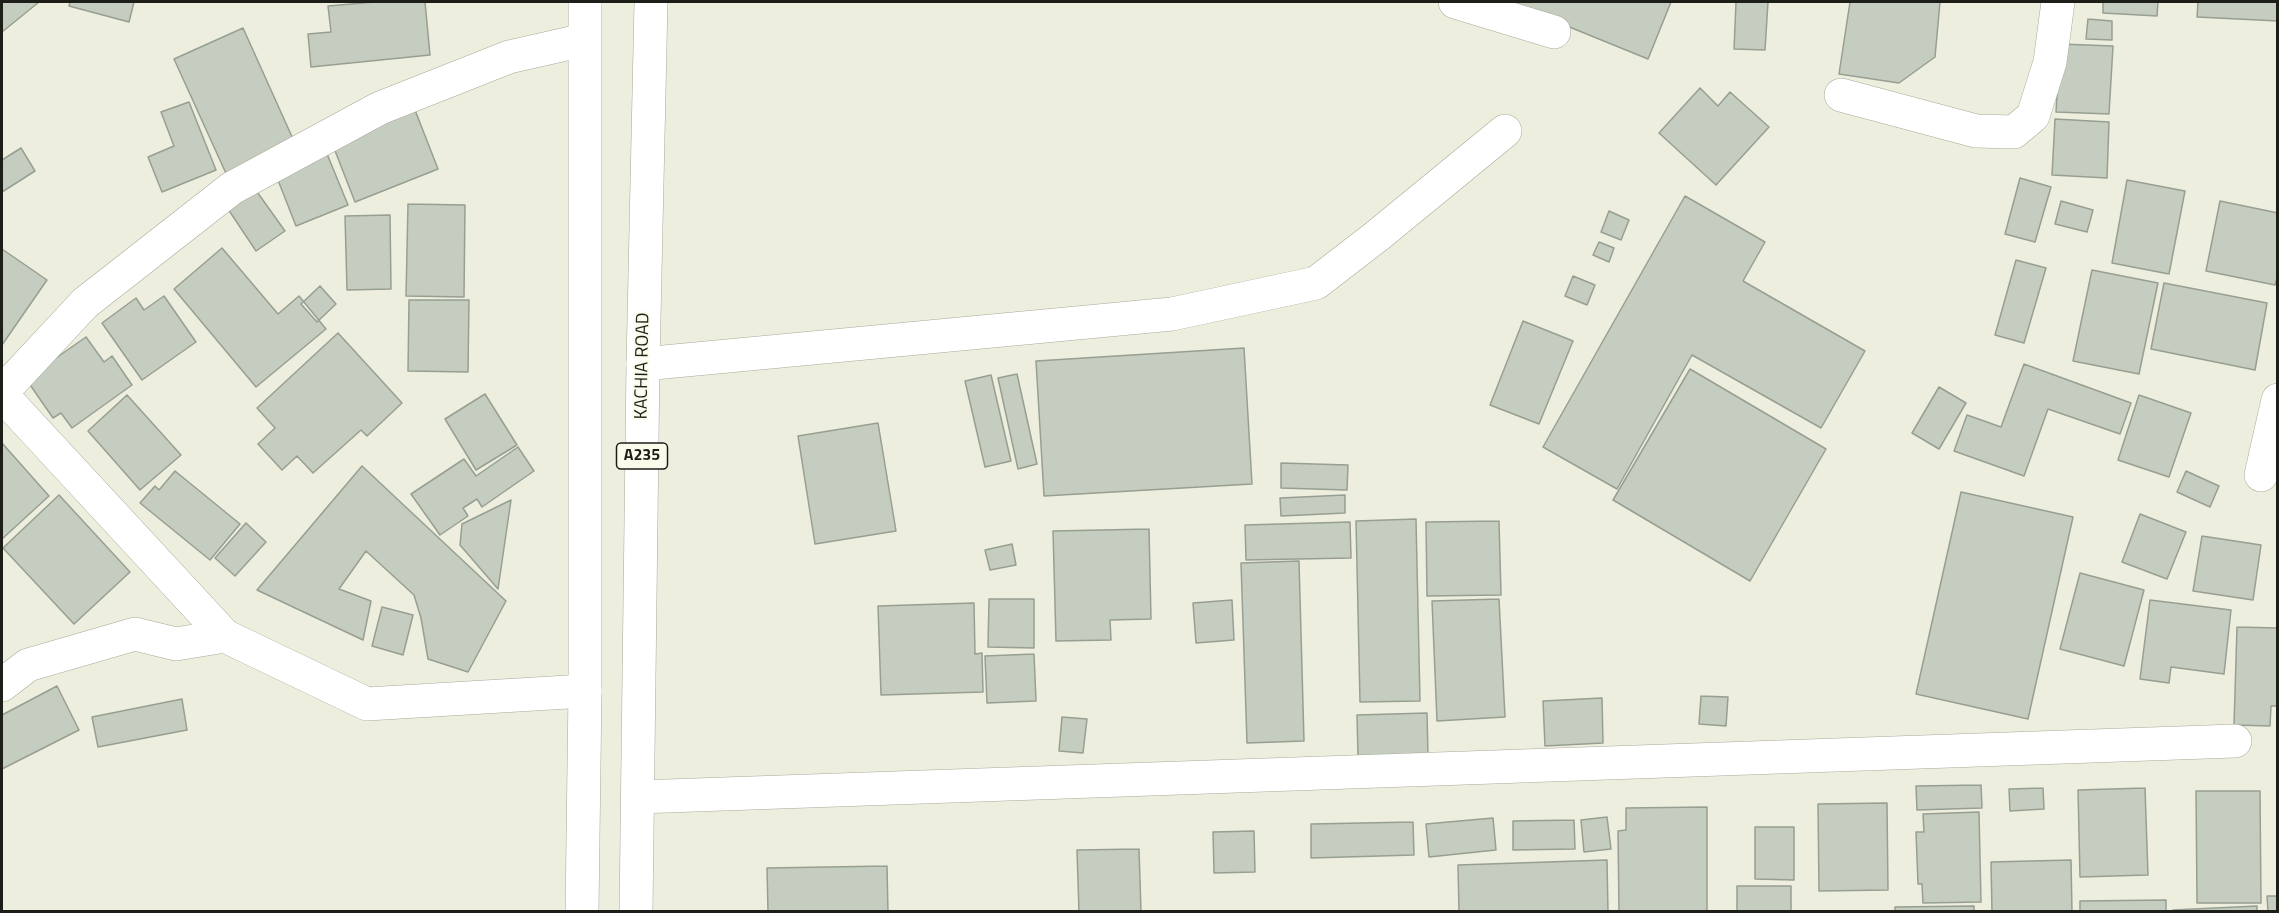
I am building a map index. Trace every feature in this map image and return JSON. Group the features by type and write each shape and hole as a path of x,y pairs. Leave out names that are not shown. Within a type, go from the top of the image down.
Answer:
{"main road":[{"path":"582,912 585,691 585,2"},
{"name":"KACHIA ROAD","path":"636,912 643,364 651,2"},
{"path":"1455,2 1554,32"},
{"path":"1841,95 1976,131 2014,132 2033,116 2050,62 2058,2"},
{"path":"584,40 509,57 380,108 232,188 85,303 2,393 225,636 367,704 585,691"},
{"path":"643,364 1172,314 1316,283 1505,131"},
{"path":"2260,476 2277,400"},
{"path":"2,685 28,665 135,634 176,644 225,636"},
{"path":"638,797 2235,741"}],"building":[{"path":"2,2 39,2 2,32"},
{"path":"70,2 134,2 129,22 69,6"},
{"path":"374,2 425,2 430,55 311,67 308,34 331,32 328,6"},
{"path":"1508,2 1671,2 1648,59"},
{"path":"1736,2 1768,2 1765,50 1734,49"},
{"path":"1850,2 1940,2 1935,57 1899,83 1839,74"},
{"path":"2103,2 2158,2 2157,16 2103,13"},
{"path":"2198,2 2278,2 2278,21 2197,17"},
{"path":"2088,19 2112,21 2112,40 2086,39"},
{"path":"243,28 298,150 229,180 174,59"},
{"path":"2060,44 2113,46 2109,114 2056,112"},
{"path":"1700,88 1718,106 1730,92 1769,127 1716,185 1659,133"},
{"path":"189,102 216,170 162,192 148,157 174,146 161,112"},
{"path":"415,110 438,169 355,202 332,143"},
{"path":"2055,119 2109,122 2107,178 2052,175"},
{"path":"21,148 35,171 2,192 2,160"},
{"path":"325,149 348,205 296,226 274,170"},
{"path":"2020,178 2051,187 2035,242 2005,234"},
{"path":"2127,180 2185,191 2169,274 2112,263"},
{"path":"255,189 285,231 256,251 228,209"},
{"path":"1685,196 1765,242 1743,281 1865,351 1821,428 1692,355 1617,489 1543,447"},
{"path":"2061,201 2093,210 2087,232 2055,224"},
{"path":"2220,201 2278,213 2278,275 2275,285 2206,271"},
{"path":"408,204 465,205 464,297 406,296"},
{"path":"1609,211 1629,220 1621,240 1601,232"},
{"path":"390,215 391,289 347,290 345,216"},
{"path":"1599,242 1614,248 1609,262 1593,255"},
{"path":"222,248 278,314 299,296 326,329 256,387 174,289"},
{"path":"2,249 47,280 2,345"},
{"path":"2016,260 2046,268 2024,343 1995,335"},
{"path":"2092,270 2158,283 2139,374 2073,361"},
{"path":"1573,276 1595,285 1587,305 1565,296"},
{"path":"2164,283 2267,303 2255,370 2151,349"},
{"path":"320,286 336,304 317,322 301,304"},
{"path":"164,296 196,342 142,380 102,323 136,298 144,310"},
{"path":"409,300 469,300 468,372 408,371"},
{"path":"1523,321 1573,341 1539,424 1490,405"},
{"path":"338,333 402,403 367,436 361,430 313,473 297,456 282,470 258,444 275,428 257,408"},
{"path":"86,337 104,362 112,356 132,385 72,428 61,413 53,418 26,379"},
{"path":"1244,348 1252,484 1044,496 1036,361"},
{"path":"2024,364 2131,403 2120,434 2048,409 2024,476 1954,451 1967,415 2001,427"},
{"path":"1690,369 1826,449 1750,581 1613,500"},
{"path":"1017,374 1037,464 1018,469 998,378"},
{"path":"991,375 1011,461 985,467 965,381"},
{"path":"1939,387 1966,403 1939,449 1912,433"},
{"path":"485,394 517,445 476,470 445,419"},
{"path":"127,395 181,455 140,490 88,431"},
{"path":"2139,395 2191,413 2169,477 2118,460"},
{"path":"878,423 896,531 815,544 798,436"},
{"path":"2,443 49,496 2,539"},
{"path":"518,447 534,471 482,507 477,499 463,508 468,516 440,535 411,494 464,459 476,476"},
{"path":"1281,463 1348,465 1347,490 1281,488"},
{"path":"362,466 506,601 468,672 428,659 421,618 414,595 366,551 339,589 371,601 363,640 257,590"},
{"path":"175,471 240,524 210,560 140,503 155,486 159,490"},
{"path":"2186,471 2219,486 2210,507 2177,492"},
{"path":"1961,492 2073,517 2028,719 1916,694"},
{"path":"59,495 130,572 74,624 3,548"},
{"path":"1345,495 1345,513 1281,516 1280,498"},
{"path":"511,500 498,589 460,545 462,524"},
{"path":"2140,514 2186,532 2167,579 2122,562"},
{"path":"1416,519 1420,701 1360,702 1356,521"},
{"path":"1499,521 1501,595 1427,596 1426,522"},
{"path":"1350,522 1351,558 1246,560 1245,525"},
{"path":"246,523 266,542 235,576 215,558"},
{"path":"1149,529 1151,619 1110,620 1111,640 1056,641 1053,531"},
{"path":"2202,536 2261,545 2253,600 2193,591"},
{"path":"1012,544 1016,565 990,570 985,550"},
{"path":"1299,561 1304,741 1247,743 1241,563"},
{"path":"2080,573 2144,590 2124,666 2060,649"},
{"path":"989,599 1034,599 1034,648 988,647"},
{"path":"1499,599 1505,717 1437,721 1432,601"},
{"path":"1232,600 1234,640 1196,643 1193,603"},
{"path":"2150,600 2231,610 2224,674 2171,667 2169,683 2140,679"},
{"path":"974,603 975,654 982,653 983,692 881,695 878,606"},
{"path":"382,607 413,615 403,655 372,646"},
{"path":"2237,627 2278,628 2278,706 2271,706 2270,726 2234,725"},
{"path":"1034,654 1036,701 987,703 985,656"},
{"path":"57,686 79,730 2,769 2,715"},
{"path":"1701,696 1728,697 1726,726 1699,724"},
{"path":"1602,698 1603,743 1545,746 1543,701"},
{"path":"182,699 187,730 98,747 92,717"},
{"path":"1427,713 1428,755 1358,756 1357,715"},
{"path":"1062,717 1087,719 1083,753 1059,751"},
{"path":"1981,785 1982,808 1917,810 1916,786"},
{"path":"2043,788 2044,809 2010,811 2009,789"},
{"path":"2145,788 2148,875 2080,877 2078,790"},
{"path":"2196,791 2260,791 2261,903 2197,903"},
{"path":"1887,803 1888,890 1819,891 1818,804"},
{"path":"1707,807 1707,912 1619,912 1618,831 1626,830 1626,808"},
{"path":"1979,812 1981,902 1923,903 1922,884 1918,884 1916,832 1924,832 1923,814"},
{"path":"1607,817 1611,849 1584,852 1581,820"},
{"path":"1493,818 1496,850 1429,857 1426,824"},
{"path":"1574,820 1575,849 1513,850 1513,821"},
{"path":"1413,822 1414,855 1311,858 1311,824"},
{"path":"1755,827 1794,827 1794,880 1755,879"},
{"path":"1254,831 1255,872 1214,873 1213,832"},
{"path":"1139,849 1141,912 1079,912 1077,850"},
{"path":"1607,860 1608,912 1459,912 1458,865"},
{"path":"2071,860 2072,912 1992,912 1991,862"},
{"path":"887,866 888,912 768,912 767,868"},
{"path":"1737,886 1791,886 1791,912 1737,912"},
{"path":"2267,896 2278,896 2278,912 2268,912"},
{"path":"2166,900 2166,912 2080,912 2080,901"},
{"path":"1974,906 1974,912 1895,912 1895,907"},
{"path":"2257,906 2257,912 2173,912 2173,910"}]}
